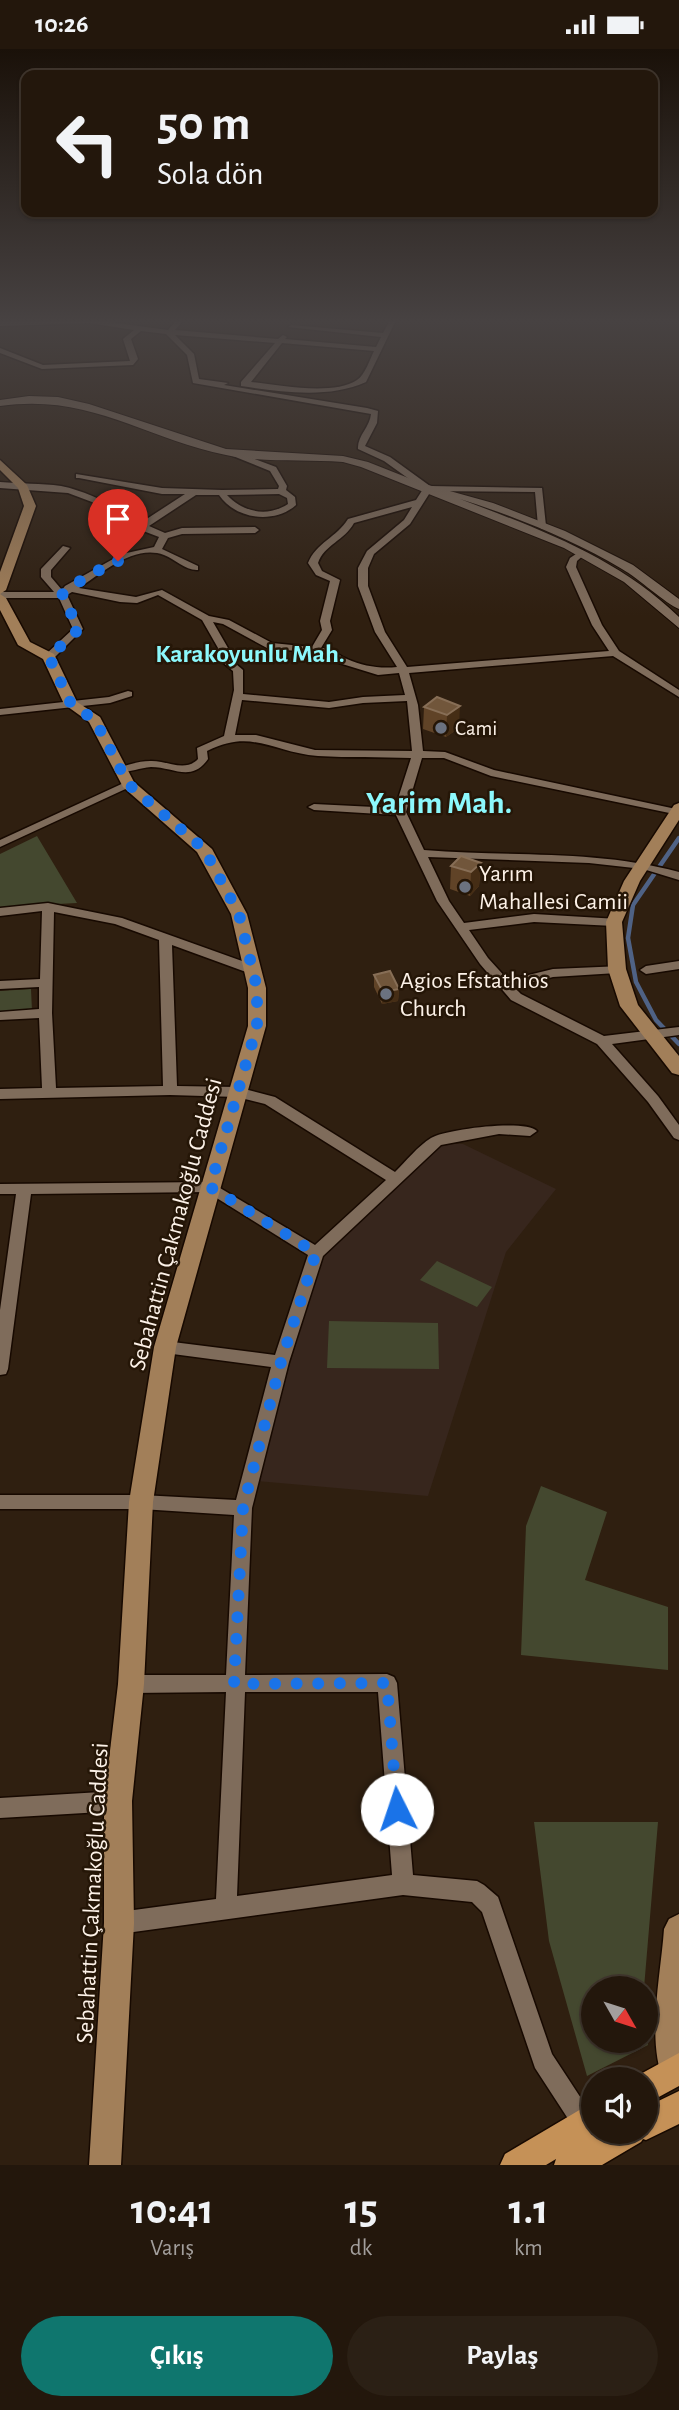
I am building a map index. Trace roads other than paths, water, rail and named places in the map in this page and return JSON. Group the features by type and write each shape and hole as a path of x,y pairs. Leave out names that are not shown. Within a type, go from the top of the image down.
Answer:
{"main road":[{"path":"0,463 23,487 30,506 0,594 11,623 26,645 49,657"},
{"name":"Sebahattin Çakmakoğlu Caddesi","path":"49,657 71,704 95,720 125,777 204,849 239,914 257,988 257,1026 165,1347 141,1502 131,1684 118,1801 119,1923 105,2165"},
{"path":"678,810 632,881 614,922 617,969 629,1006 664,1034 679,1069"},
{"path":"658,2081 677,2070 671,2034 679,1929"},
{"path":"658,2117 679,2107"},
{"path":"516,2165 581,2125"},
{"path":"570,2165 607,2144"}],"street":[{"path":"117,419 273,469 283,486 281,491"},
{"path":"375,419 375,423 362,439 361,447 387,459 441,496 582,553 641,587 679,624"},
{"path":"226,452 345,460 375,468 410,484 456,493 542,526 637,573 679,605"},
{"path":"69,490 79,476 93,467"},
{"path":"79,476 139,485 144,489 194,493 281,491 291,497 292,505 275,516 264,517 225,501 222,493"},
{"path":"0,485 69,490 118,510 141,527 164,536 182,531 255,530"},
{"path":"428,488 407,522 370,553 363,568 363,586 380,632 403,671 411,698 418,753 400,812 443,901 484,961 516,997 602,1041 653,1099 679,1135"},
{"path":"428,488 539,489 542,526"},
{"path":"141,527 194,493"},
{"path":"315,649 327,630 326,613 335,580 319,573 313,563 315,555 320,549 345,535 351,521 419,502"},
{"path":"157,550 164,536"},
{"path":"49,657 79,629 65,591 46,577 46,569 66,548"},
{"path":"65,591 77,586 98,570 139,551 157,550 172,554 195,568"},
{"path":"582,553 573,560 571,567 597,625 615,653 679,694"},
{"path":"0,594 65,591 137,600 159,592 206,618 226,622 270,646 327,651 343,661 368,669 403,671 615,653"},
{"path":"206,618 223,648 225,660 238,670 237,697 229,739"},
{"path":"0,712 110,700 128,694"},
{"path":"237,697 329,705 363,699 411,698"},
{"path":"0,844 148,764 191,770 203,759 201,750 229,739 256,738 315,753 445,755 491,773 678,810"},
{"path":"314,807 400,812"},
{"path":"418,853 589,859 644,866 674,875"},
{"path":"0,912 48,907 118,921 251,969"},
{"path":"48,907 45,1013 49,1093"},
{"path":"460,927 551,918 614,922"},
{"path":"164,937 170,1090"},
{"path":"646,969 679,965"},
{"path":"506,985 552,974 617,969"},
{"path":"0,985 45,983"},
{"path":"0,1016 45,1013"},
{"path":"602,1041 664,1034"},
{"path":"0,1094 170,1090 237,1092 270,1100 394,1178"},
{"path":"226,1908 243,1508 281,1362 316,1253 437,1141 499,1129 530,1131"},
{"path":"0,1189 210,1187 316,1253"},
{"path":"0,1369 24,1189"},
{"path":"165,1347 281,1362"},
{"path":"0,1502 141,1502 243,1508"},
{"path":"131,1684 387,1683 403,1884"},
{"path":"0,1808 118,1801"},
{"path":"119,1923 403,1884 477,1892 490,1905 543,2060 581,2110"}],"waterway":[{"path":"679,838 633,905 628,938 636,982 656,1020 679,1044"}],"place":[{"name":"Cami","path":"441,728"},
{"name":"Yarım Mahallesi Camii","path":"465,887"},
{"name":"Agios Efstathios Church","path":"386,994"}],"district":[{"name":"Karakoyunlu Mah.","path":"250,653"},
{"name":"Yarim Mah.","path":"439,802"}]}
